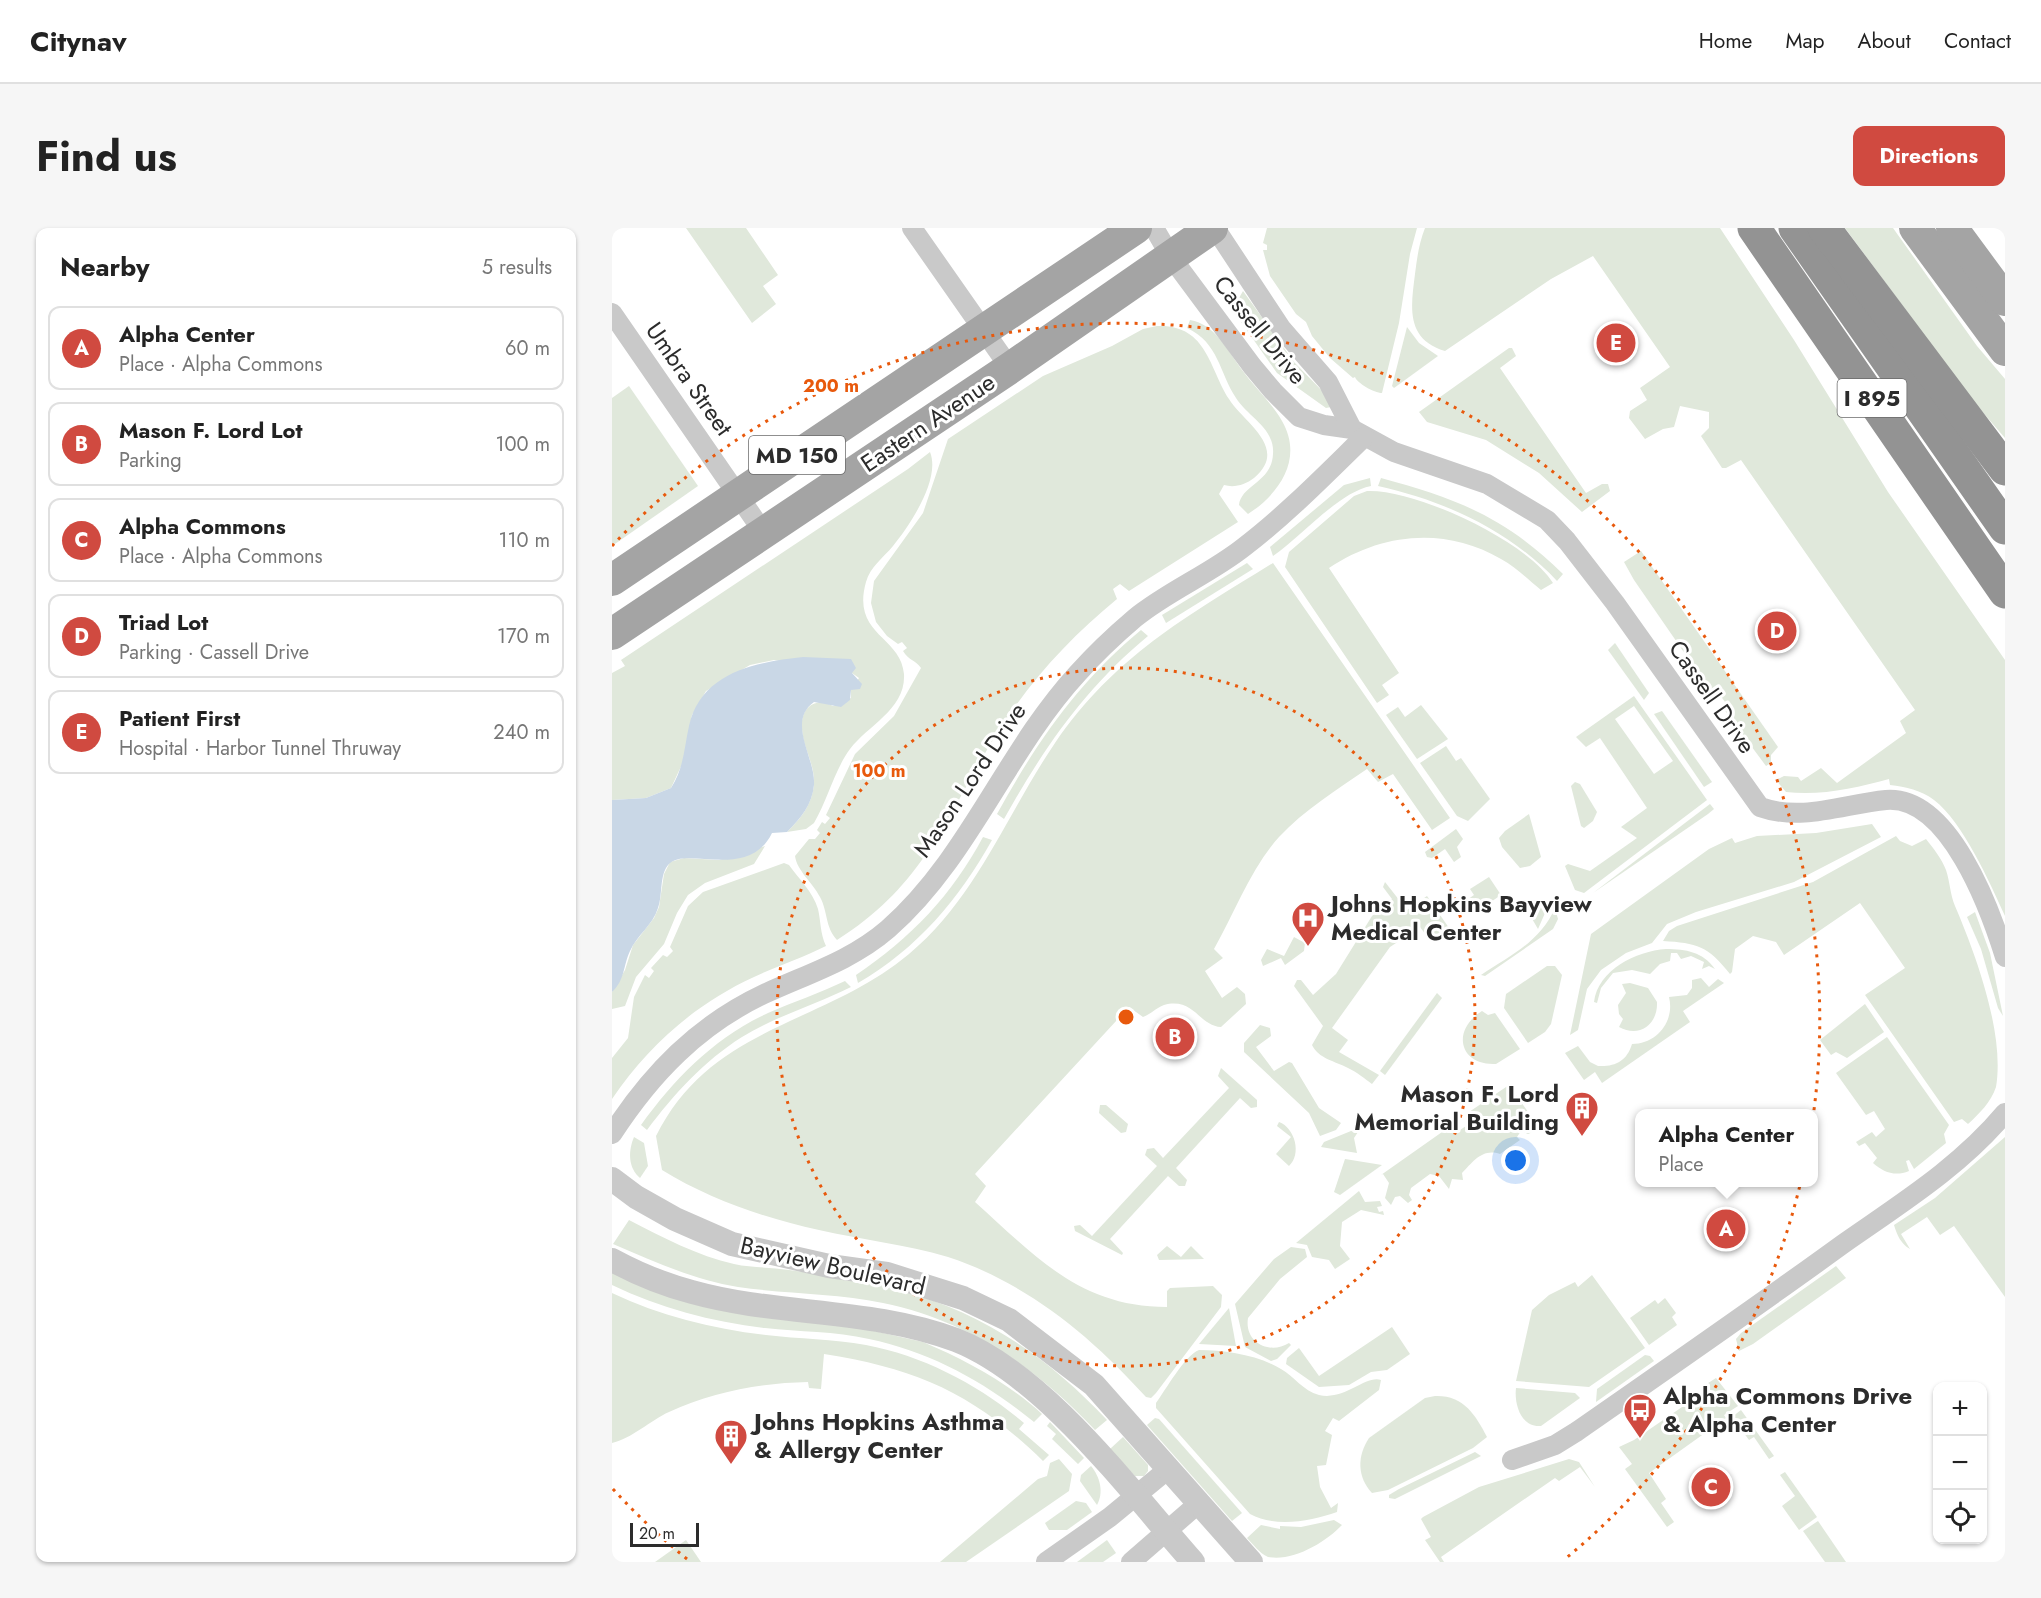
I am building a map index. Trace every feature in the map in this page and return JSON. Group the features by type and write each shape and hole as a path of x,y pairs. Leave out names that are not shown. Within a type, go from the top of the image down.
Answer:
{"highway":[{"name":"I 895","path":"1754,228 2005,592"},
{"name":"I 895","path":"1795,228 2005,528"},
{"path":"1824,228 2005,469"}],"main road":[{"name":"Eastern Avenue","path":"612,580 982,329 1136,228"},
{"name":"Eastern Avenue","path":"612,634 1010,368 1213,228"},
{"path":"1915,228 2005,350"},
{"path":"1952,228 2005,300"}],"street":[{"path":"912,228 1010,368"},
{"name":"Cassell Drive","path":"1154,228 1171,257 1266,383 1299,417 1358,433 1394,452 1500,490 1547,520 1567,541 1616,603 1760,807 1794,813 1896,800 1925,811 1944,830 1962,857 1987,907 2005,957"},
{"name":"Cassell Drive","path":"1213,228 1281,328 1328,382 1358,433"},
{"name":"Umbra Street","path":"612,313 764,533"},
{"name":"Mason Lord Drive","path":"612,1134 660,1069 704,1029 763,994 840,962 886,931 929,888 1028,736 1078,673 1135,618 1244,548 1303,497 1358,433"},
{"path":"1512,1460 1555,1445 1576,1432 1889,1213 1947,1169 1990,1130 2005,1113"},
{"name":"Bayview Boulevard","path":"612,1179 636,1197 675,1219 732,1244 829,1266 887,1274 963,1298 1009,1320 1094,1385 1251,1562"},
{"name":"Bayview Boulevard","path":"612,1260 692,1292 902,1324 957,1341 1000,1365 1044,1398 1100,1453 1135,1497 1193,1562"},
{"path":"1046,1562 1135,1497 1167,1470"},
{"path":"1131,1562 1198,1503"}],"shaded area":[{"path":"686,228 746,228 778,275 763,286 776,304 752,323"},
{"path":"1267,228 1417,228 1410,254 1399,323 1382,393 1362,385 1330,358 1312,336 1306,322 1296,314 1270,276 1263,250 1267,250 1267,245 1263,243"},
{"path":"1425,228 1720,228 1794,340 1888,492 2005,660 2005,916 1984,871 1965,838 1945,810 1924,794 1890,785 1889,779 1851,788 1812,793 1786,792 1776,780 1784,776 1798,777 1801,781 1821,768 1837,783 1906,733 1900,721 1915,710 1741,460 1722,468 1701,436 1709,428 1709,412 1680,406 1674,427 1663,429 1645,439 1629,418 1630,411 1647,400 1640,388 1670,367 1593,256 1551,279 1445,351 1432,346 1423,338 1417,330 1412,309 1415,274"},
{"path":"1845,228 1893,228 1977,346 2005,379 2005,438 1973,401"},
{"path":"1243,291 1294,362 1333,402 1331,407 1326,408 1277,373 1227,302 1244,309 1239,298"},
{"path":"1190,320 1207,327 1220,339 1278,414 1288,435 1289,462 1285,474 1269,496 1248,514 1239,505 1241,498 1268,471 1273,454 1270,437 1236,398 1206,342 1187,328"},
{"path":"1157,326 1174,327 1187,332 1196,340 1211,362 1229,399 1253,426 1266,446 1267,456 1264,467 1254,478 1239,485 1224,485 1219,494 1238,522 1129,591 1120,584 1113,589 1117,599 1062,650 1014,708 992,741 939,834 898,890 871,916 837,940 828,925 820,897 799,867 795,856 809,839 815,839 820,833 817,830 822,822 825,824 830,818 826,815 855,754 894,716 921,668 905,654 903,651 907,648 902,642 898,644 887,636 876,622 871,603 874,581 923,513 948,439 1043,376 1112,346 1143,329"},
{"path":"1407,327 1419,343 1438,356 1394,388 1392,386"},
{"path":"1512,348 1516,356 1500,368 1586,493 1602,484 1608,484 1610,491 1582,512 1539,473 1486,440 1427,422 1419,412"},
{"path":"629,386 698,486 612,546 612,398"},
{"path":"930,452 932,463 928,488 900,537 870,572 863,600 865,613 871,624 901,661 904,674 903,686 893,707 858,740 844,758 814,823 806,829 787,832 805,811 814,784 813,770 803,736 803,716 806,710 814,704 826,703 833,706 851,698 851,690 859,678 852,673 774,660 750,665 706,691 692,715 684,760 671,788 646,798 612,800 612,673 625,666 621,660 908,469"},
{"path":"1370,478 1371,486 1346,497 1273,556 1270,547 1344,485"},
{"path":"1381,478 1434,494 1479,512 1521,538 1563,574 1557,581 1538,563 1497,532 1451,509 1378,486"},
{"path":"1367,491 1413,499 1441,508 1469,521 1520,551 1540,567 1553,583 1541,590 1517,569 1480,548 1436,538 1413,538 1370,547 1329,568 1399,673 1382,685 1389,695 1377,703 1285,567 1289,552 1354,496"},
{"path":"1641,551 1778,747 1771,755 1771,763 1766,766 1743,735 1736,720 1729,716 1721,705 1725,702 1715,688 1710,690 1634,580 1624,562"},
{"path":"1247,563 1253,569 1166,623 1162,615"},
{"path":"1273,563 1450,818 1432,830 1393,774 1378,782 1367,769 1321,800 1279,837 1260,862 1214,949 1223,958 1205,971 1222,998 1237,987 1245,994 1246,1004 1221,1027 1207,1022 1182,1005 1164,1005 1143,1017 1129,1007 975,1174 986,1186 975,1202 1039,1259 1084,1288 1136,1305 1167,1307 1167,1291 1170,1288 1213,1286 1222,1295 1221,1307 1151,1398 1146,1397 1080,1333 1056,1314 1005,1281 948,1257 778,1220 718,1199 662,1170 656,1136 679,1099 707,1070 738,1048 771,1030 876,978 909,954 933,932 954,907 989,854 1055,743 1102,686 1154,641"},
{"path":"1141,630 1148,636 1125,656 1085,698 1050,744 1004,819 997,814 1043,738 1078,692 1118,650"},
{"path":"1615,643 1649,693 1644,700 1608,650"},
{"path":"1634,696 1707,800 1584,893 1575,890 1565,866 1568,864 1590,871 1637,838 1621,827 1647,808 1600,738 1586,747 1576,737","holes":["1634,706 1673,761 1654,774 1615,719"]},
{"path":"1421,705 1448,739 1417,759 1386,715 1398,707 1405,717"},
{"path":"1662,711 1712,782 1704,787 1654,714"},
{"path":"1446,746 1456,761 1461,758 1490,799 1468,821 1457,816 1420,763"},
{"path":"1575,782 1580,784 1597,812 1593,821 1584,828 1581,826 1571,786"},
{"path":"1710,804 1714,809 1708,814 1593,893"},
{"path":"1529,814 1541,857 1530,866 1520,868 1502,847 1499,838"},
{"path":"1872,824 1881,837 1794,882 1696,912 1667,924 1652,943 1626,953 1601,970 1587,989 1578,1030 1570,1035 1591,934 1709,849 1732,838 1735,843 1757,836 1816,833"},
{"path":"1456,829 1463,839 1457,847 1461,857 1454,862 1445,849 1432,858 1427,857 1425,852"},
{"path":"1896,836 1900,841 1912,846 1926,839 1942,862 1953,902 1980,971 1993,1019 1998,1066 1996,1087 1988,1103 1968,1124 1962,1119 1954,1122 1865,995 1905,968 1860,903 1784,955 1776,942 1753,936 1735,949 1730,974 1715,957 1701,948 1685,943 1663,941 1669,931 1677,926 1813,882"},
{"path":"983,837 992,840 951,902 935,921 899,955 858,983 856,975 895,946 944,896"},
{"path":"765,846 754,864 705,883 688,895 677,913 664,944 636,977 625,1006 612,1009 612,992 625,970 633,945 654,918 659,907 664,874 670,862 684,858 719,860"},
{"path":"784,863 789,865 813,897 826,946 732,988 693,1013 657,1044 612,1099 612,1058 628,1038 634,997 645,975 649,978 654,971 651,968 663,955 667,957 673,951 670,947 688,906 703,892"},
{"path":"1489,877 1501,895 1476,912 1467,911 1464,902 1474,895 1470,889"},
{"path":"1385,882 1407,910 1427,896 1449,928 1429,939 1420,927 1390,947 1332,1028 1348,1040 1339,1052 1379,1075 1372,1084 1351,1070 1323,1057 1315,1050 1312,1045 1323,1026 1294,986 1297,980 1301,980 1313,995 1336,974 1372,916 1392,899 1383,887"},
{"path":"1535,901 1549,904 1538,929 1524,905"},
{"path":"1555,908 1558,919 1553,929 1485,976 1481,975 1533,939 1549,920"},
{"path":"1975,912 1990,953 2003,1016 1998,1008 1981,949 1967,917"},
{"path":"1294,937 1305,943 1304,951 1285,965 1281,958 1263,966 1261,960 1267,949 1284,956"},
{"path":"1666,949 1699,955 1715,969 1709,966 1702,969 1704,962 1691,956 1681,959 1677,953 1671,953 1670,961 1660,964 1650,974 1632,970 1613,973 1601,988 1597,1003 1594,1002 1603,980 1620,964 1643,954"},
{"path":"1547,966 1555,966 1562,975 1551,1024 1545,1032 1528,1043 1504,1008 1506,994"},
{"path":"1701,978 1709,987 1718,979 1724,983 1683,1011 1690,1022 1602,1083 1595,1072 1584,1080 1565,1053 1578,1046 1590,1062 1598,1066 1620,1062 1627,1055 1632,1044 1649,1040 1662,1030 1669,1014 1669,997 1687,995 1692,988 1692,980"},
{"path":"845,981 851,987 768,1023 728,1046 690,1079 647,1130 641,1125 682,1076 730,1034 768,1013"},
{"path":"1630,983 1648,988 1657,1002 1651,1023 1634,1031 1619,1027 1623,1019 1619,1014 1618,1005 1626,993 1622,984"},
{"path":"1437,993 1442,998 1385,1075 1380,1071"},
{"path":"1865,1004 1884,1032 1847,1058 1836,1052 1831,1055 1820,1040"},
{"path":"1482,1011 1488,1015 1495,1013 1520,1049 1496,1064 1474,1059 1467,1053 1464,1045 1463,1037 1466,1028"},
{"path":"1260,1025 1270,1028 1271,1036 1256,1047 1274,1071 1289,1062 1292,1063 1319,1108 1341,1123 1336,1130 1320,1136 1309,1113 1244,1052 1244,1043"},
{"path":"1887,1037 1949,1125 1944,1134 1946,1143 1914,1169 1909,1160 1906,1161 1909,1171 1899,1174 1890,1173 1877,1166 1873,1163 1877,1158 1865,1143 1859,1146 1856,1142 1872,1132 1876,1137 1885,1129 1874,1111 1866,1115 1836,1073"},
{"path":"1221,1068 1257,1100 1257,1107 1251,1108 1240,1098 1176,1168 1187,1180 1185,1186 1179,1186 1168,1176 1110,1239 1123,1253 1122,1255 1075,1231 1074,1226 1080,1225 1092,1236 1157,1166 1145,1155 1147,1149 1154,1148 1163,1158 1229,1088 1218,1076"},
{"path":"1509,1085 1531,1116 1525,1121 1533,1132 1528,1134 1521,1131 1517,1137 1520,1140 1500,1154 1488,1153 1478,1157 1462,1173 1463,1180 1452,1179 1449,1189 1439,1176 1430,1174 1411,1188 1409,1195 1412,1200 1408,1203 1400,1196 1395,1197 1391,1205 1385,1198 1389,1183 1383,1174 1381,1175 1452,1125 1457,1132 1475,1120 1469,1112"},
{"path":"1100,1105 1106,1105 1128,1124 1126,1132 1121,1133 1099,1113"},
{"path":"1279,1122 1285,1125 1293,1135 1295,1142 1295,1155 1289,1166 1276,1154 1291,1137 1277,1126"},
{"path":"1351,1131 1358,1132 1354,1138 1357,1153 1321,1147 1324,1142"},
{"path":"634,1137 644,1143 648,1166 640,1178 633,1169 630,1159"},
{"path":"2005,1137 2005,1297 1954,1226 1940,1235 1927,1217 1901,1234 1910,1249 1900,1239 1894,1225 1935,1198"},
{"path":"1345,1159 1382,1165 1340,1195 1334,1192"},
{"path":"1359,1191 1365,1202 1380,1201 1382,1206 1377,1207 1379,1212 1383,1211 1384,1215 1361,1210 1342,1222 1340,1246 1350,1259 1335,1269 1329,1260 1312,1257 1307,1245 1296,1243"},
{"path":"629,1220 680,1245 721,1261 874,1284 931,1300 960,1311 1013,1340 1038,1358 1062,1377 1107,1420 1095,1430 1073,1407 1025,1367 972,1334 943,1321 883,1303 722,1284 674,1269 613,1244"},
{"path":"1167,1246 1181,1257 1191,1246 1204,1259 1159,1260 1157,1255"},
{"path":"1291,1247 1305,1249 1307,1257 1280,1279 1248,1318 1250,1334 1260,1344 1274,1348 1289,1343 1291,1345 1277,1359 1271,1361 1245,1347 1235,1304 1274,1259"},
{"path":"1836,1266 1846,1278 1753,1344 1739,1351 1736,1339 1741,1333"},
{"path":"612,1272 923,1342 986,1373 1015,1392 1042,1414 1034,1422 977,1382 936,1360 914,1352 856,1336 745,1325 687,1313 649,1301 612,1285"},
{"path":"1592,1275 1645,1348 1589,1387 1516,1381 1532,1310 1549,1295 1575,1282 1578,1287"},
{"path":"612,1293 668,1315 707,1325 766,1335 854,1343 909,1356 950,1374 1007,1409 1024,1423 1019,1429 1049,1455 1043,1461 993,1418 943,1388 889,1368 824,1354 821,1389 809,1388 808,1382 755,1387 720,1394 669,1412 626,1438 612,1443"},
{"path":"1665,1298 1676,1313 1672,1317 1677,1325 1649,1345 1630,1318 1655,1300 1658,1304"},
{"path":"1229,1308 1236,1346 1199,1344"},
{"path":"1392,1327 1410,1354 1387,1370 1371,1372 1349,1385 1319,1387 1286,1364 1287,1358 1299,1348 1319,1376"},
{"path":"1199,1350 1230,1352 1262,1360 1281,1369 1308,1390 1319,1395 1328,1396 1346,1392 1368,1381 1381,1380 1379,1390 1339,1421 1333,1418 1325,1431 1332,1435 1326,1465 1317,1466 1320,1487 1331,1508 1338,1503 1337,1512 1294,1522 1271,1521 1250,1514 1156,1408 1156,1403 1176,1374"},
{"path":"1645,1355 1650,1356 1654,1361 1596,1402 1597,1389"},
{"path":"1716,1378 1738,1406 1724,1415 1726,1418 1649,1473 1666,1499 1661,1503 1674,1522 1667,1527 1625,1469 1632,1464 1619,1447 1634,1440 1701,1394 1704,1391 1702,1387"},
{"path":"1516,1388 1575,1393 1580,1398 1541,1426 1534,1426 1520,1414 1516,1401"},
{"path":"1435,1396 1461,1402 1473,1414 1487,1437 1473,1448 1388,1490 1372,1493 1367,1487 1360,1466 1362,1452 1369,1438 1425,1398"},
{"path":"1741,1410 1774,1456 1769,1459 1754,1437 1749,1440 1732,1417"},
{"path":"1155,1418 1159,1419 1242,1513 1232,1521 1147,1425"},
{"path":"1050,1422 1084,1458 1078,1464 1052,1439 1056,1434 1047,1426"},
{"path":"1123,1437 1148,1465 1148,1471 1144,1476 1135,1476 1110,1449"},
{"path":"1475,1452 1481,1456 1395,1499 1389,1498 1389,1495 1399,1489"},
{"path":"1059,1459 1072,1474 1069,1491 966,1562 940,1562 1038,1479 1047,1476 1050,1463"},
{"path":"1569,1459 1579,1462 1595,1487 1580,1467 1559,1481 1555,1478 1441,1557 1444,1562 1440,1562 1425,1540 1431,1537 1421,1519 1423,1517 1479,1487"},
{"path":"1091,1466 1100,1485 1097,1505 1080,1481 1081,1475"},
{"path":"1785,1472 1817,1517 1799,1530 1782,1506 1795,1496 1780,1475"},
{"path":"1076,1501 1086,1503 1092,1512 1067,1530 1049,1530 1045,1523"},
{"path":"1334,1520 1342,1525 1318,1544 1298,1554 1278,1558 1268,1557 1247,1538 1261,1525 1280,1529 1280,1526 1301,1527"},
{"path":"1818,1521 1846,1562 1825,1562 1803,1531"},
{"path":"686,1540 701,1562 655,1562"},
{"path":"1107,1540 1116,1553 1103,1562 1077,1562"}],"water":[{"path":"803,657 851,659 856,668 852,673 862,684 860,689 851,690 850,700 841,707 814,702 806,710 802,720 802,730 814,785 805,811 787,832 772,833 762,847 749,856 718,860 677,859 669,864 662,879 656,914 633,945 622,978 612,992 612,800 646,798 671,788 681,765 695,708 705,693 718,682 749,667"}],"place":[{"name":"Patient First","path":"1616,343"},
{"name":"Triad Lot","path":"1777,631"},
{"name":"Johns Hopkins Bayview Medical Center","path":"1308,947"},
{"name":"Mason F. Lord Lot","path":"1175,1037"},
{"name":"Mason F. Lord Memorial Building","path":"1582,1137"},
{"name":"Alpha Center","path":"1726,1229"},
{"name":"Alpha Commons Drive & Alpha Center","path":"1640,1439"},
{"name":"Johns Hopkins Asthma & Allergy Center","path":"731,1465"},
{"name":"Alpha Commons","path":"1711,1487"}]}
